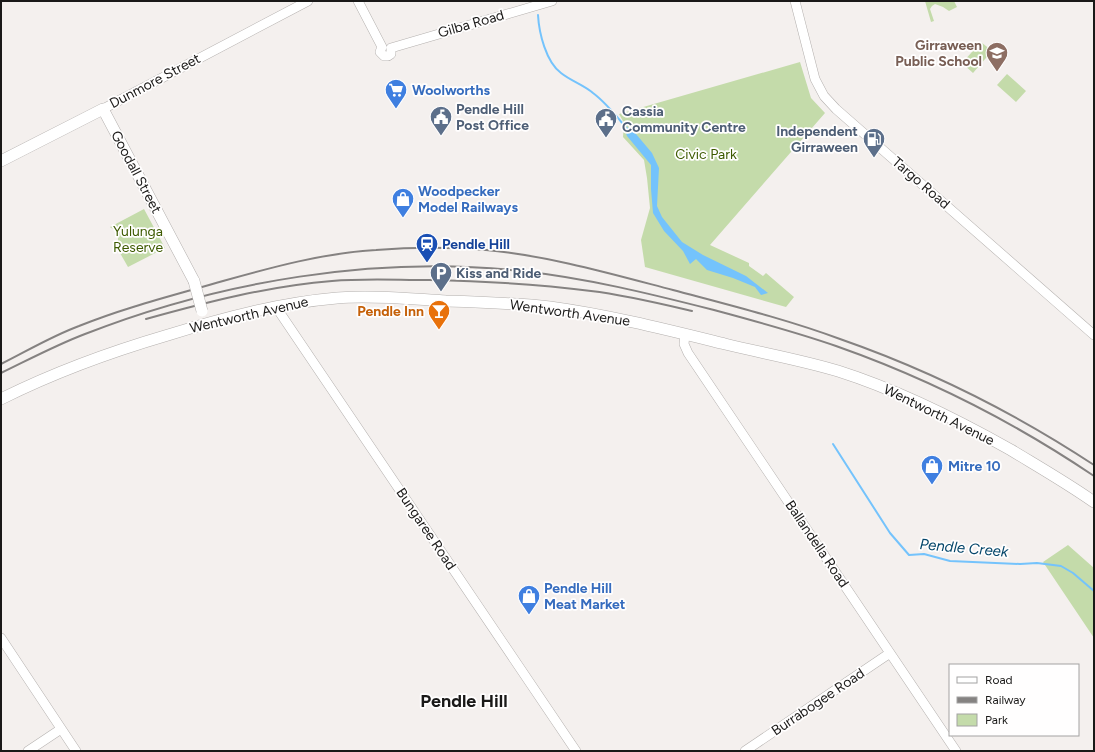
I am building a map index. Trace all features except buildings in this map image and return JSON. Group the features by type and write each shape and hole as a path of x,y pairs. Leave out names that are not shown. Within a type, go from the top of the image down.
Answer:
{"main road":[{"name":"Dunmore Street","path":"1,161 103,109"},
{"name":"Goodall Street","path":"103,109 194,281 205,323"},
{"name":"Wentworth Avenue","path":"1,399 40,380 97,357 205,323 276,307 316,300 354,297 512,304 573,311 651,326 836,370 898,393 947,416 1052,474 1094,502"}],"street":[{"name":"Dunmore Street","path":"103,109 308,1"},
{"name":"Gilba Road","path":"358,1 386,48 552,1"},
{"name":"Targo Road","path":"795,1 815,79 826,99 1094,335"},
{"name":"Bungaree Road","path":"276,307 576,751"},
{"name":"Ballandella Road","path":"685,334 684,344 688,353 956,751"},
{"path":"1,638 76,751"},
{"name":"Burrabogee Road","path":"745,751 890,653"},
{"path":"28,751 61,729"}],"green space":[{"path":"925,1 954,1 957,7 949,11 935,4 930,9 934,21 931,22"},
{"path":"981,42 992,51 973,73 962,63"},
{"name":"Civic Park","path":"800,62 811,98 825,113 710,245 749,263 749,266 763,276 766,273 794,297 786,307 645,267 641,240 650,208 644,160 623,137 624,123 619,114"},
{"path":"1007,74 1026,91 1016,102 997,85"},
{"name":"Yulunga Reserve","path":"144,209 165,248 128,267 116,246 118,242 118,233 110,227"},
{"path":"1068,545 1094,568 1094,638 1043,562"}],"water":[{"path":"623,124 636,134 652,153 659,168 657,206 662,217 682,242 703,255 746,276 768,293 761,295 755,287 707,270 696,259 690,264 683,251 664,231 653,213 651,165 627,136"}],"waterway":[{"name":"Pendle Creek","path":"538,15 544,47 551,62 565,76 597,96 623,124"},
{"name":"Pendle Creek","path":"833,444 890,533 909,555 924,554 950,561 1020,564 1037,563 1061,566 1073,573 1094,591"}],"railway":[{"path":"1,364 59,334 97,319 242,276 318,257 404,248 459,248 486,250 557,261 604,272 757,313 820,332 906,364 971,394 1034,428 1094,465"},
{"path":"1,373 74,338 137,315 244,287 300,277 355,270 411,267 466,267 521,271 594,282 667,298 806,336 836,346 903,372 969,403 1033,437 1094,476"},
{"path":"146,319 215,301 262,291 308,283 368,279 470,281 550,286 616,295 692,311"}],"place":[{"name":"Girraween Public School","path":"997,72"},
{"name":"Woolworths","path":"396,110"},
{"name":"Pendle Hill Post Office","path":"441,136"},
{"name":"Cassia Community Centre","path":"606,138"},
{"name":"Independent Girraween","path":"874,158"},
{"name":"Woodpecker Model Railways","path":"403,218"},
{"name":"Pendle Hill","path":"427,264"},
{"name":"Kiss and Ride","path":"441,292"},
{"name":"Pendle Inn","path":"439,330"},
{"name":"Mitre 10","path":"932,486"},
{"name":"Pendle Hill Meat Market","path":"529,616"}],"district":[{"name":"Pendle Hill","path":"464,701"}]}
